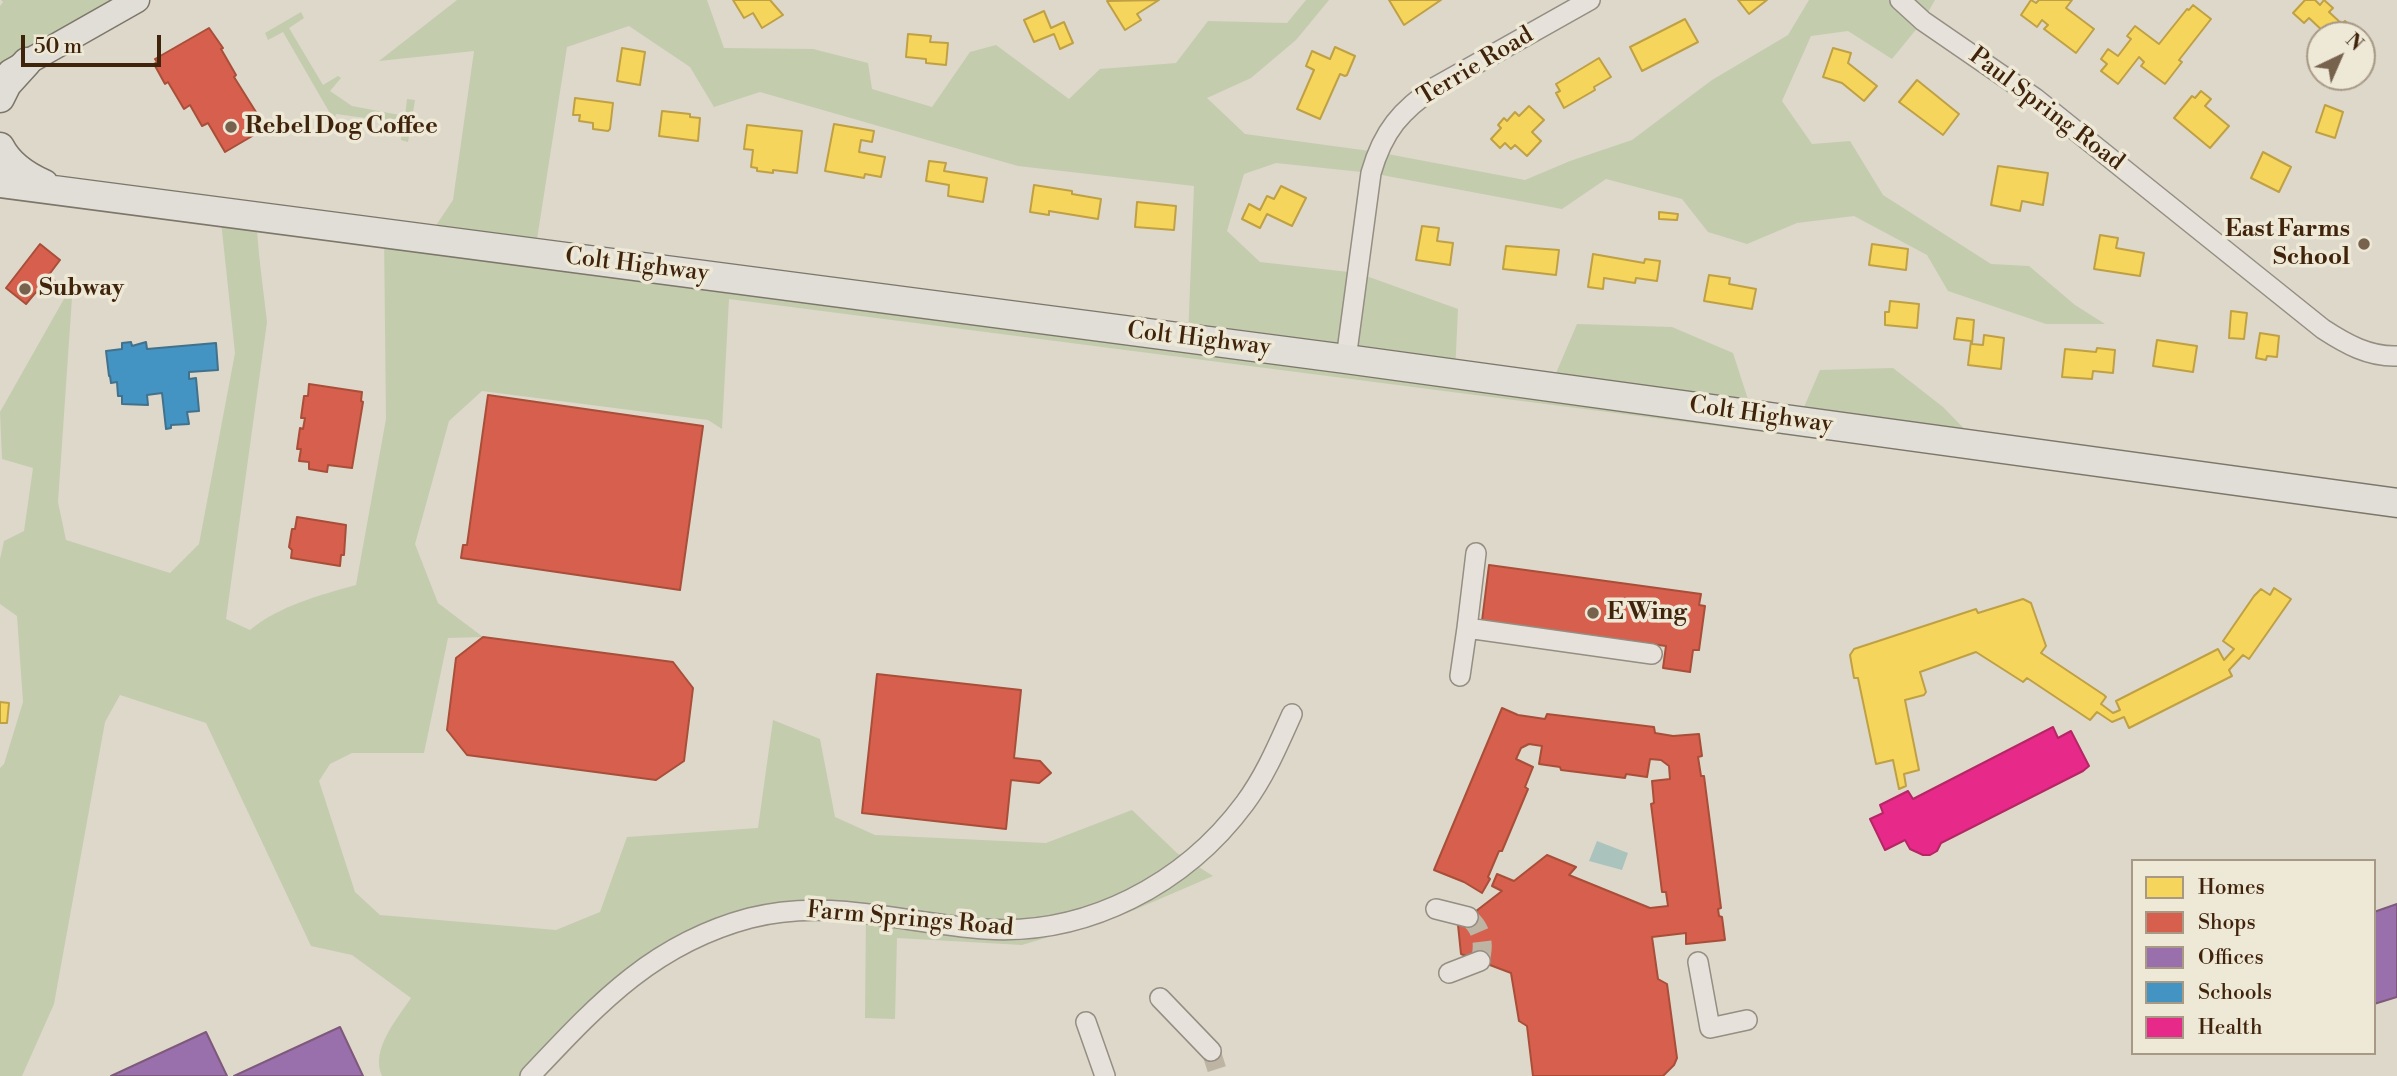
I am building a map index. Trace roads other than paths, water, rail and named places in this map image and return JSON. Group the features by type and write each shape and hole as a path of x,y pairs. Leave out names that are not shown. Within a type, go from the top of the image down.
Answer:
{"highway":[{"path":"0,98 7,84 27,62"},
{"path":"0,147 15,167 59,191"},
{"name":"Colt Highway","path":"0,183 1346,359 2397,503"}],"main road":[{"path":"0,78 137,0"}],"street":[{"name":"Terrie Road","path":"1346,359 1371,173 1386,133 1417,100 1437,86 1590,0"},
{"name":"Paul Spring Road","path":"1900,0 1923,21 2035,98 2191,220 2323,329 2346,344 2365,352 2397,356"},
{"path":"1460,676 1476,553"},
{"path":"1467,628 1652,654"},
{"name":"Farm Springs Road","path":"530,1076 590,1013 637,971 694,939 750,918 788,912 835,910 984,929 1020,930 1058,925 1107,911 1181,870 1227,827 1247,801 1269,764 1292,714"},
{"path":"1436,909 1468,917"},
{"path":"1449,973 1480,961"},
{"path":"1698,962 1710,1028 1747,1020"},
{"path":"1160,998 1211,1051"},
{"path":"1086,1022 1105,1076"}],"water":[{"path":"1597,841 1628,853 1622,870 1589,861"}],"tunnel":[{"path":"1468,917 1481,937 1480,961"},
{"path":"1211,1051 1219,1076"}],"place":[{"name":"Rebel Dog Coffee","path":"231,127"},
{"name":"East Farms School","path":"2364,244"},
{"name":"Subway","path":"25,289"},
{"name":"E Wing","path":"1593,613"}]}
